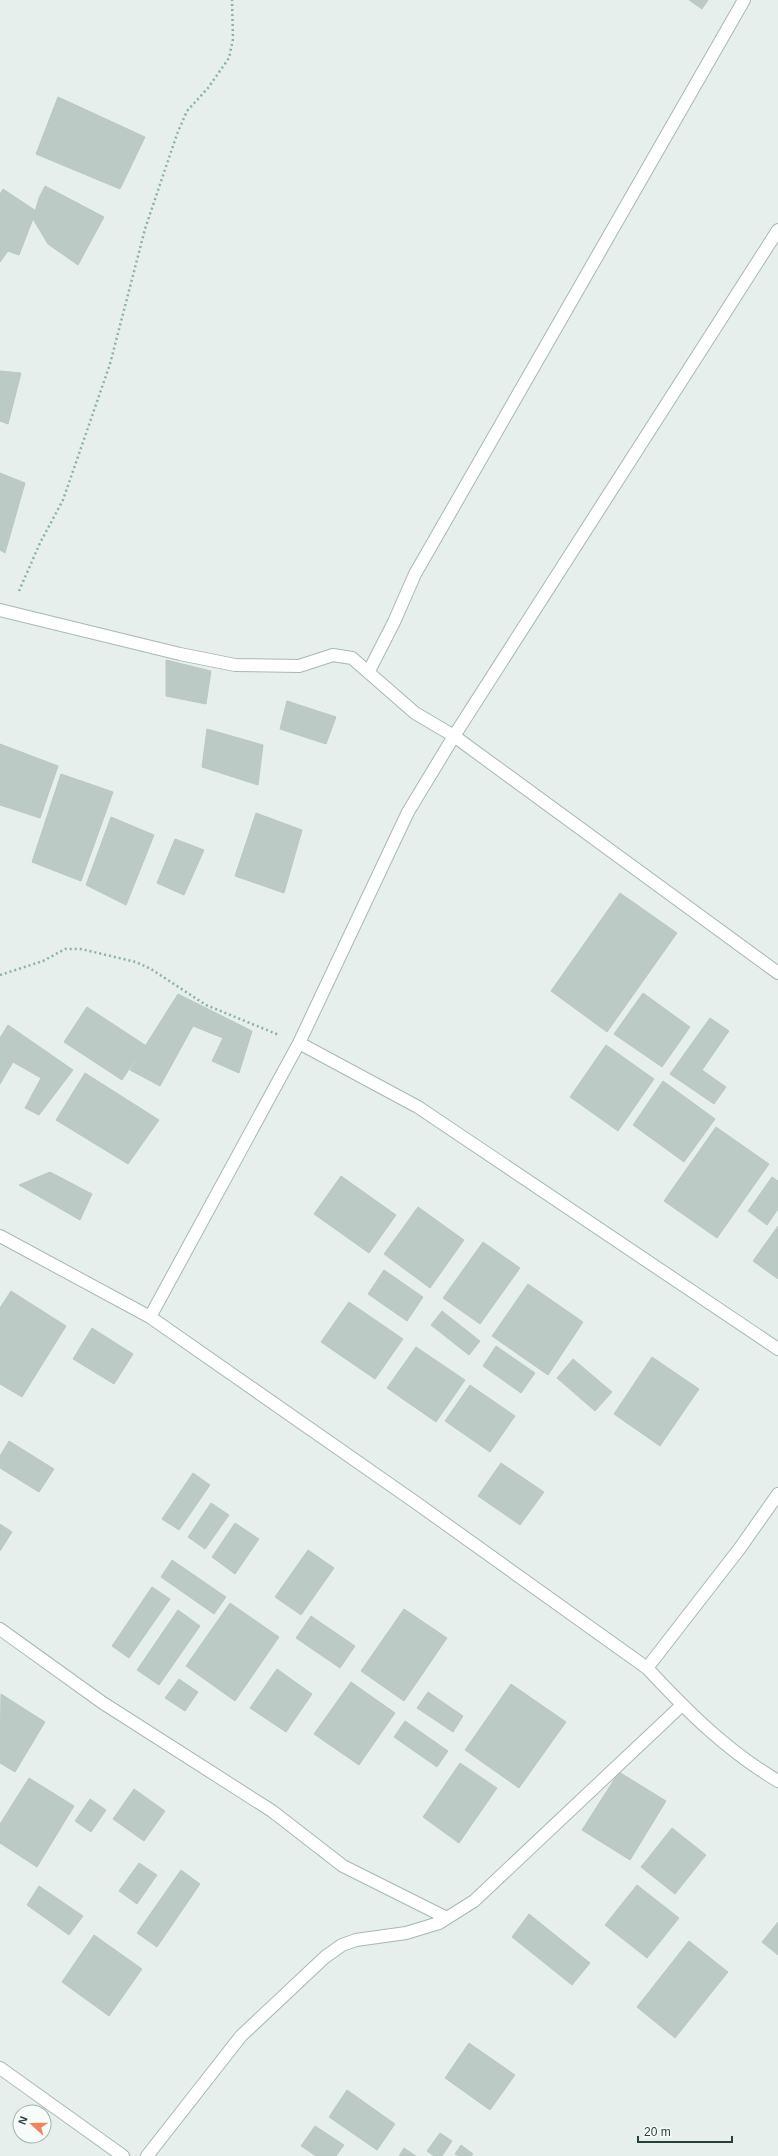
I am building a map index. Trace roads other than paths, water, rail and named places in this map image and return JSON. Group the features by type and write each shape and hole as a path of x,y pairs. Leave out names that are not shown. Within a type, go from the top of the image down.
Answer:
{"street":[{"path":"369,670 394,622 415,574 744,0"},
{"path":"150,1317 299,1044 408,812 454,736 778,230"},
{"path":"5,611 180,654 236,665 268,667 299,666 333,655 352,658 369,670 415,713 454,736 778,973"},
{"path":"299,1044 418,1108 778,1349"},
{"path":"1,1238 150,1317 409,1497 647,1668 682,1705 726,1746 778,1781"},
{"path":"647,1668 740,1548 778,1494"},
{"path":"0,1629 116,1712 272,1811 343,1866 447,1918"},
{"path":"147,2156 242,2036 325,1957 342,1945 356,1940 406,1933 439,1923 474,1901 682,1705"},
{"path":"0,2068 123,2156"}]}
